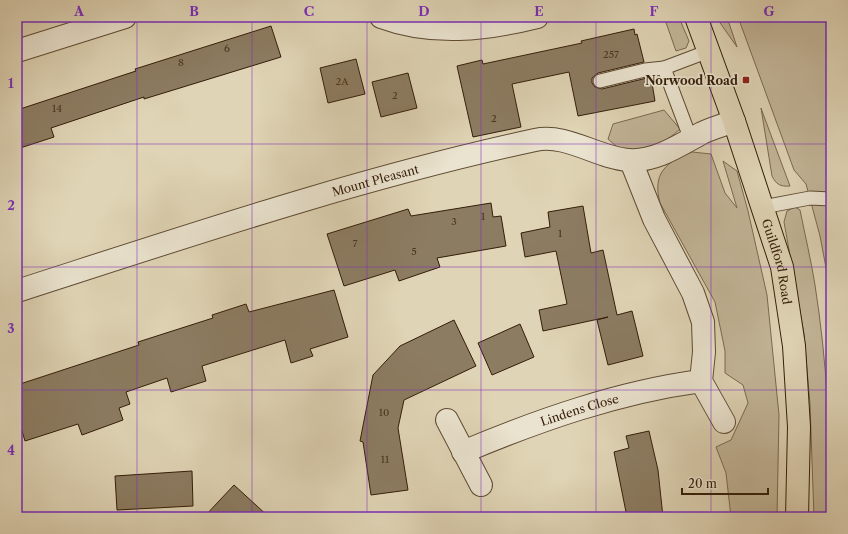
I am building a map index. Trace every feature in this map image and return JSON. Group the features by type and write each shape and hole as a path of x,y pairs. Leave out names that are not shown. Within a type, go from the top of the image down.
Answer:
{"main road":[{"name":"Guildford Road","path":"696,17 734,121 782,267 794,346 799,427 797,517"}],"street":[{"path":"17,51 125,17"},
{"path":"381,17 396,22 503,26 537,17"},
{"name":"Mount Pleasant","path":"17,291 387,175 538,139 558,139 608,157 631,161 658,156 704,132 734,121"},
{"path":"631,161 654,219 693,293 703,322 704,352 701,380 724,422"},
{"name":"Lindens Close","path":"463,452 494,439 604,401 701,380"},
{"path":"447,420 481,485"}],"lane":[{"path":"600,81 645,70 664,68 709,51"},
{"path":"664,68 691,140"},
{"path":"763,207 810,198 831,199"}],"shaded area":[{"path":"664,17 676,17 680,20 689,41 686,48 676,51"},
{"path":"716,17 727,17 737,47"},
{"path":"738,17 831,17 831,294 820,236 806,184 794,170"},
{"path":"761,108 790,186 779,184 772,176"},
{"path":"664,110 680,129 668,139 646,148 623,152 608,139 613,124"},
{"path":"692,152 711,154 725,193 737,208 723,161 737,171 748,211 767,295 779,415 777,517 731,517 726,473 716,447 731,440 748,403 743,385 725,373 725,351 715,302 660,203 658,193 658,184 663,170 675,160"},
{"path":"795,207 800,210 810,257 823,343 829,430 831,517 814,517 810,404 804,334 784,222 787,211"}],"building":[{"path":"271,26 281,57 144,99 144,97 51,128 54,137 17,149 17,110 136,71 135,69"},
{"path":"634,29 635,35 637,34 644,62 598,73 592,78 592,83 595,87 602,89 651,77 655,101 578,116 569,72 512,84 521,127 473,137 457,66 482,60 483,64 582,43 581,41"},
{"path":"356,59 365,94 328,103 320,68"},
{"path":"408,73 417,108 381,117 372,82"},
{"path":"491,203 493,217 501,216 506,246 437,258 440,267 399,281 395,270 344,286 327,234 408,209 411,216"},
{"path":"583,206 591,253 603,250 617,315 632,311 643,356 608,365 597,320 608,317 543,331 539,310 567,304 556,251 525,257 521,233 550,227 548,212"},
{"path":"334,290 348,337 310,349 313,356 291,363 285,340 202,366 206,381 171,392 167,378 126,392 130,404 119,408 123,420 82,435 78,424 25,441 17,414 17,385 139,345 138,342 213,318 212,315 246,304 249,312"},
{"path":"454,320 476,366 404,400 398,428 408,490 371,495 363,442 360,441 373,375 400,346"},
{"path":"520,324 534,357 492,375 478,343"},
{"path":"649,431 658,470 663,517 627,517 614,452 629,448 626,436"},
{"path":"192,471 193,506 117,510 115,476"},
{"path":"234,485 269,517 204,517"}],"place":[{"name":"Norwood Road","path":"746,80"}]}
